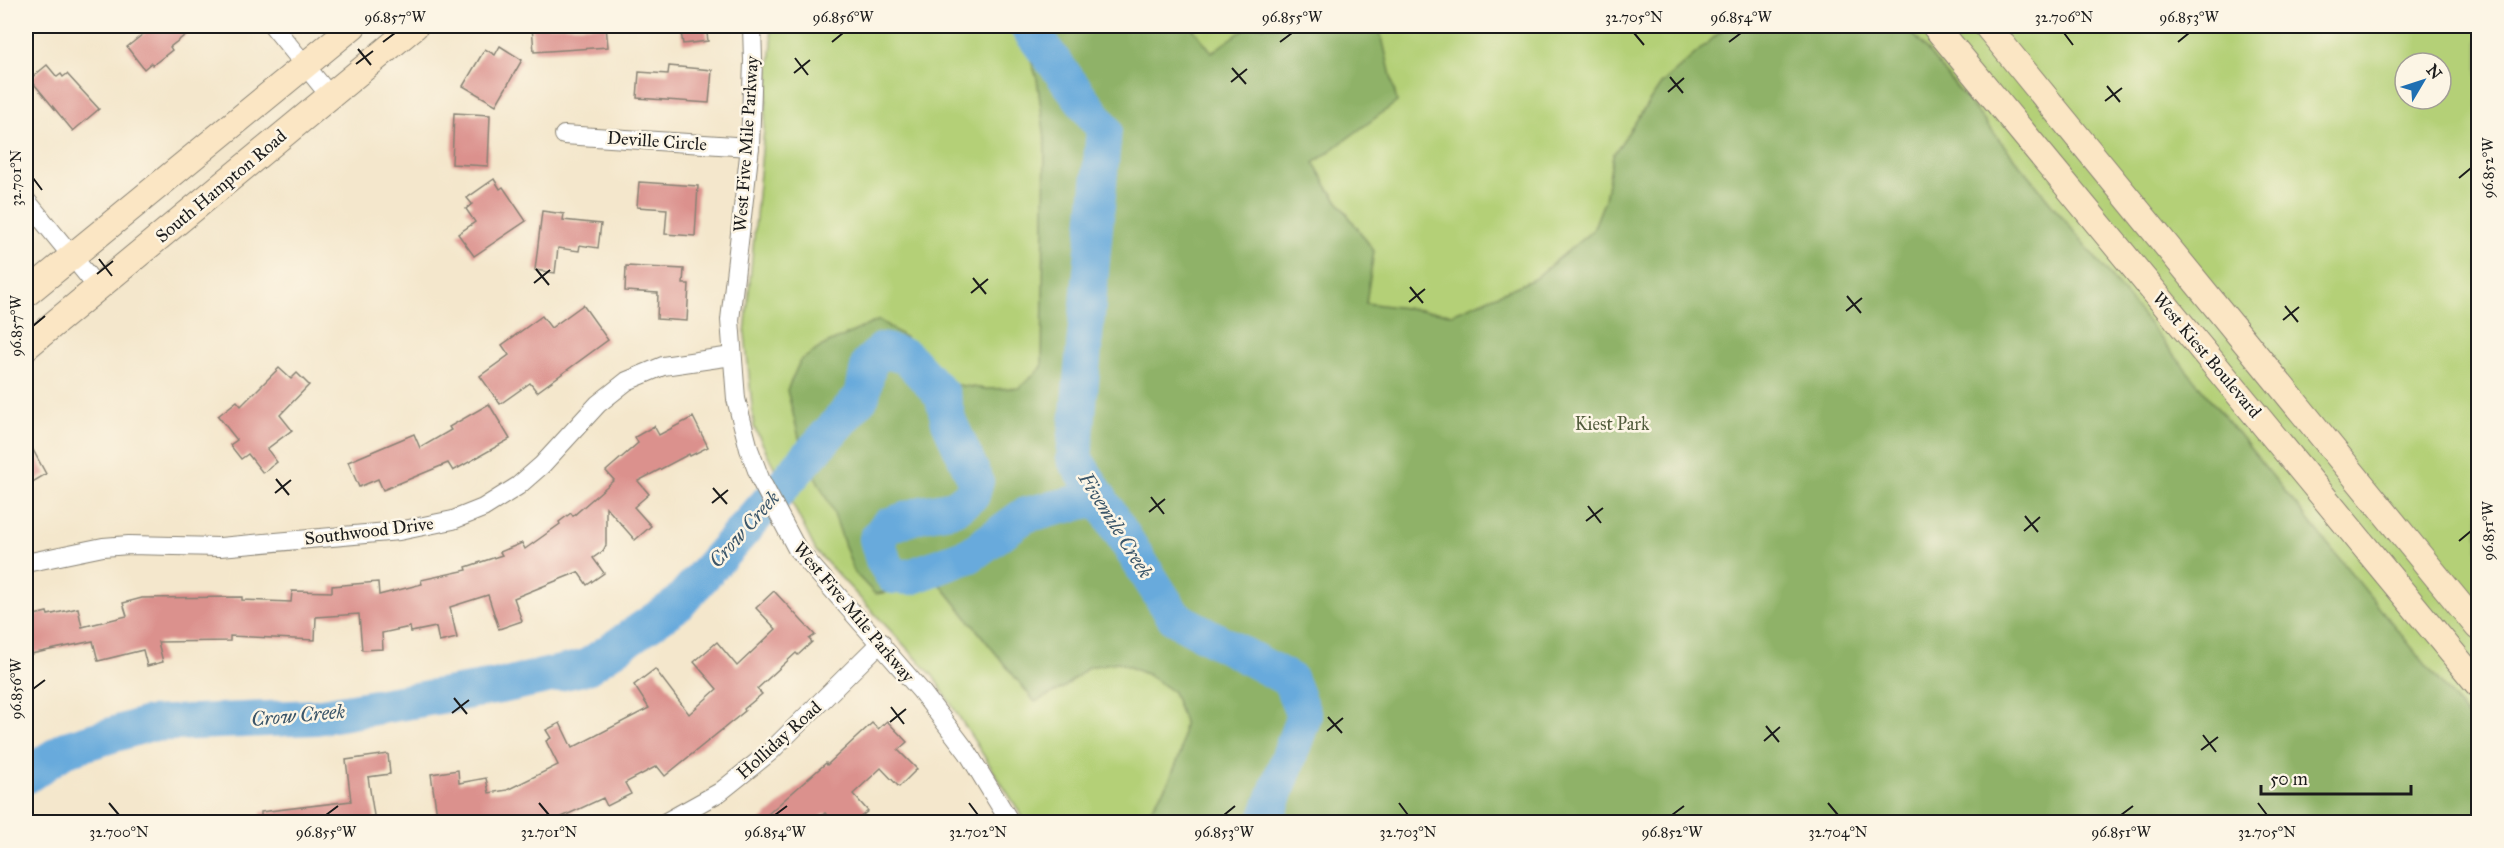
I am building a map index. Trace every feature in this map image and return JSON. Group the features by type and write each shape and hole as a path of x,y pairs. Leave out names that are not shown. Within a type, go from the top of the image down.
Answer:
{"main road":[{"path":"26,294 353,26"},
{"name":"South Hampton Road","path":"26,346 415,26"},
{"name":"West Kiest Boulevard","path":"1935,26 2478,684"},
{"name":"West Kiest Boulevard","path":"1987,26 2478,627"},
{"path":"160,183 185,215"}],"street":[{"path":"273,26 330,96"},
{"name":"West Five Mile Parkway","path":"752,26 750,147 730,320 736,399 749,449 761,481 797,549 921,691 968,753 1010,822"},
{"name":"Deville Circle","path":"564,135 750,147"},
{"path":"26,200 98,288"},
{"name":"Southwood Drive","path":"26,563 103,547 129,545 220,547 399,531 453,520 483,508 518,486 542,465 598,404 627,381 663,366 732,356"},
{"name":"Holliday Road","path":"666,822 720,792 770,752 880,642"}],"green space":[{"name":"Kiest Park","path":"770,26 2478,26 2478,822 1026,822 933,676 816,551 754,427 745,334 772,43"},
{"name":"Kiest Park","path":"1013,26 1191,26 1212,52 1249,26 1373,26 1382,37 1397,102 1314,163 1329,189 1374,251 1366,303 1452,314 1534,279 1593,230 1605,199 1613,155 1661,84 1727,26 1907,26 2478,729 2478,822 1151,822 1151,809 1169,781 1181,752 1184,722 1173,692 1148,675 1118,662 1089,667 1063,688 1035,702 935,578 906,590 875,594 854,572 833,511 803,453 787,390 800,361 824,345 879,320 905,337 926,363 951,384 986,389 1019,388 1042,367 1045,139 1037,79 1028,51"}],"building":[{"path":"153,26 197,26 170,47 172,50 144,69 127,47"},
{"path":"532,26 606,26 608,47 534,52"},
{"path":"680,26 706,26 708,41 683,44"},
{"path":"500,46 522,60 496,105 463,86 485,49 495,55"},
{"path":"47,65 57,77 67,74 99,109 73,131 30,79"},
{"path":"669,66 712,70 709,103 637,98 639,72 668,74"},
{"path":"454,113 490,115 488,166 452,164"},
{"path":"494,179 500,189 503,187 526,221 474,256 458,234 475,222 466,209 472,204 467,198"},
{"path":"639,182 698,186 695,236 665,234 667,209 637,207"},
{"path":"542,211 564,214 563,220 601,224 598,248 580,245 579,251 558,248 555,273 535,270"},
{"path":"626,266 684,269 683,284 689,284 687,321 657,319 658,293 625,291"},
{"path":"583,305 608,340 537,392 530,383 500,404 480,376 509,355 502,345 542,316 551,328"},
{"path":"279,368 291,379 297,373 309,385 280,415 292,430 267,449 277,462 263,473 248,454 241,459 230,445 237,440 218,416 237,401 241,406"},
{"path":"489,404 510,439 453,471 448,463 383,490 378,479 359,487 348,462 414,434 420,448 451,430 449,427"},
{"path":"693,417 708,447 690,456 689,454 638,481 649,494 634,507 651,526 635,540 606,507 606,545 603,551 593,558 604,573 587,585 578,572 514,598 522,621 499,629 488,595 450,607 457,638 439,642 436,627 411,632 410,627 382,633 383,649 362,650 359,614 316,617 315,640 230,636 230,641 158,642 163,662 147,666 143,650 98,661 93,641 26,655 26,617 47,612 48,615 78,608 82,627 127,616 123,603 142,598 242,597 242,600 291,602 292,591 332,592 332,586 378,582 379,595 422,584 421,580 467,570 466,567 502,555 500,552 522,543 525,549 560,524 559,522 571,513 573,516 614,480 606,471 638,443 635,437 654,426 659,435"},
{"path":"26,437 46,474 26,486"},
{"path":"774,591 815,635 809,639 812,642 798,655 796,653 757,689 762,694 744,709 745,711 665,776 657,766 625,783 631,794 607,806 603,798 551,822 438,822 431,774 458,770 459,783 486,778 489,793 507,790 558,765 546,741 551,738 546,730 560,723 572,748 649,708 634,685 655,669 689,714 717,689 694,662 717,642 737,666 776,629 756,608"},
{"path":"887,721 907,742 898,750 917,769 899,787 881,768 853,794 868,811 854,822 834,822 825,813 814,822 759,822 826,763 827,765 872,723 878,729"},
{"path":"388,754 390,774 368,777 375,822 261,822 261,812 351,801 346,760"}],"waterway":[{"name":"Fivemile Creek","path":"1027,26 1104,129 1074,458 1175,618 1290,680 1304,716 1265,822"},
{"name":"Crow Creek","path":"26,776 66,749 148,724 316,717 506,685 587,667 678,604 862,396 869,363 883,350 907,357 942,395 949,422 976,481 972,495 955,508 922,514 887,526 877,539 883,560 893,576 910,577 970,555 1025,515 1099,498"}]}
